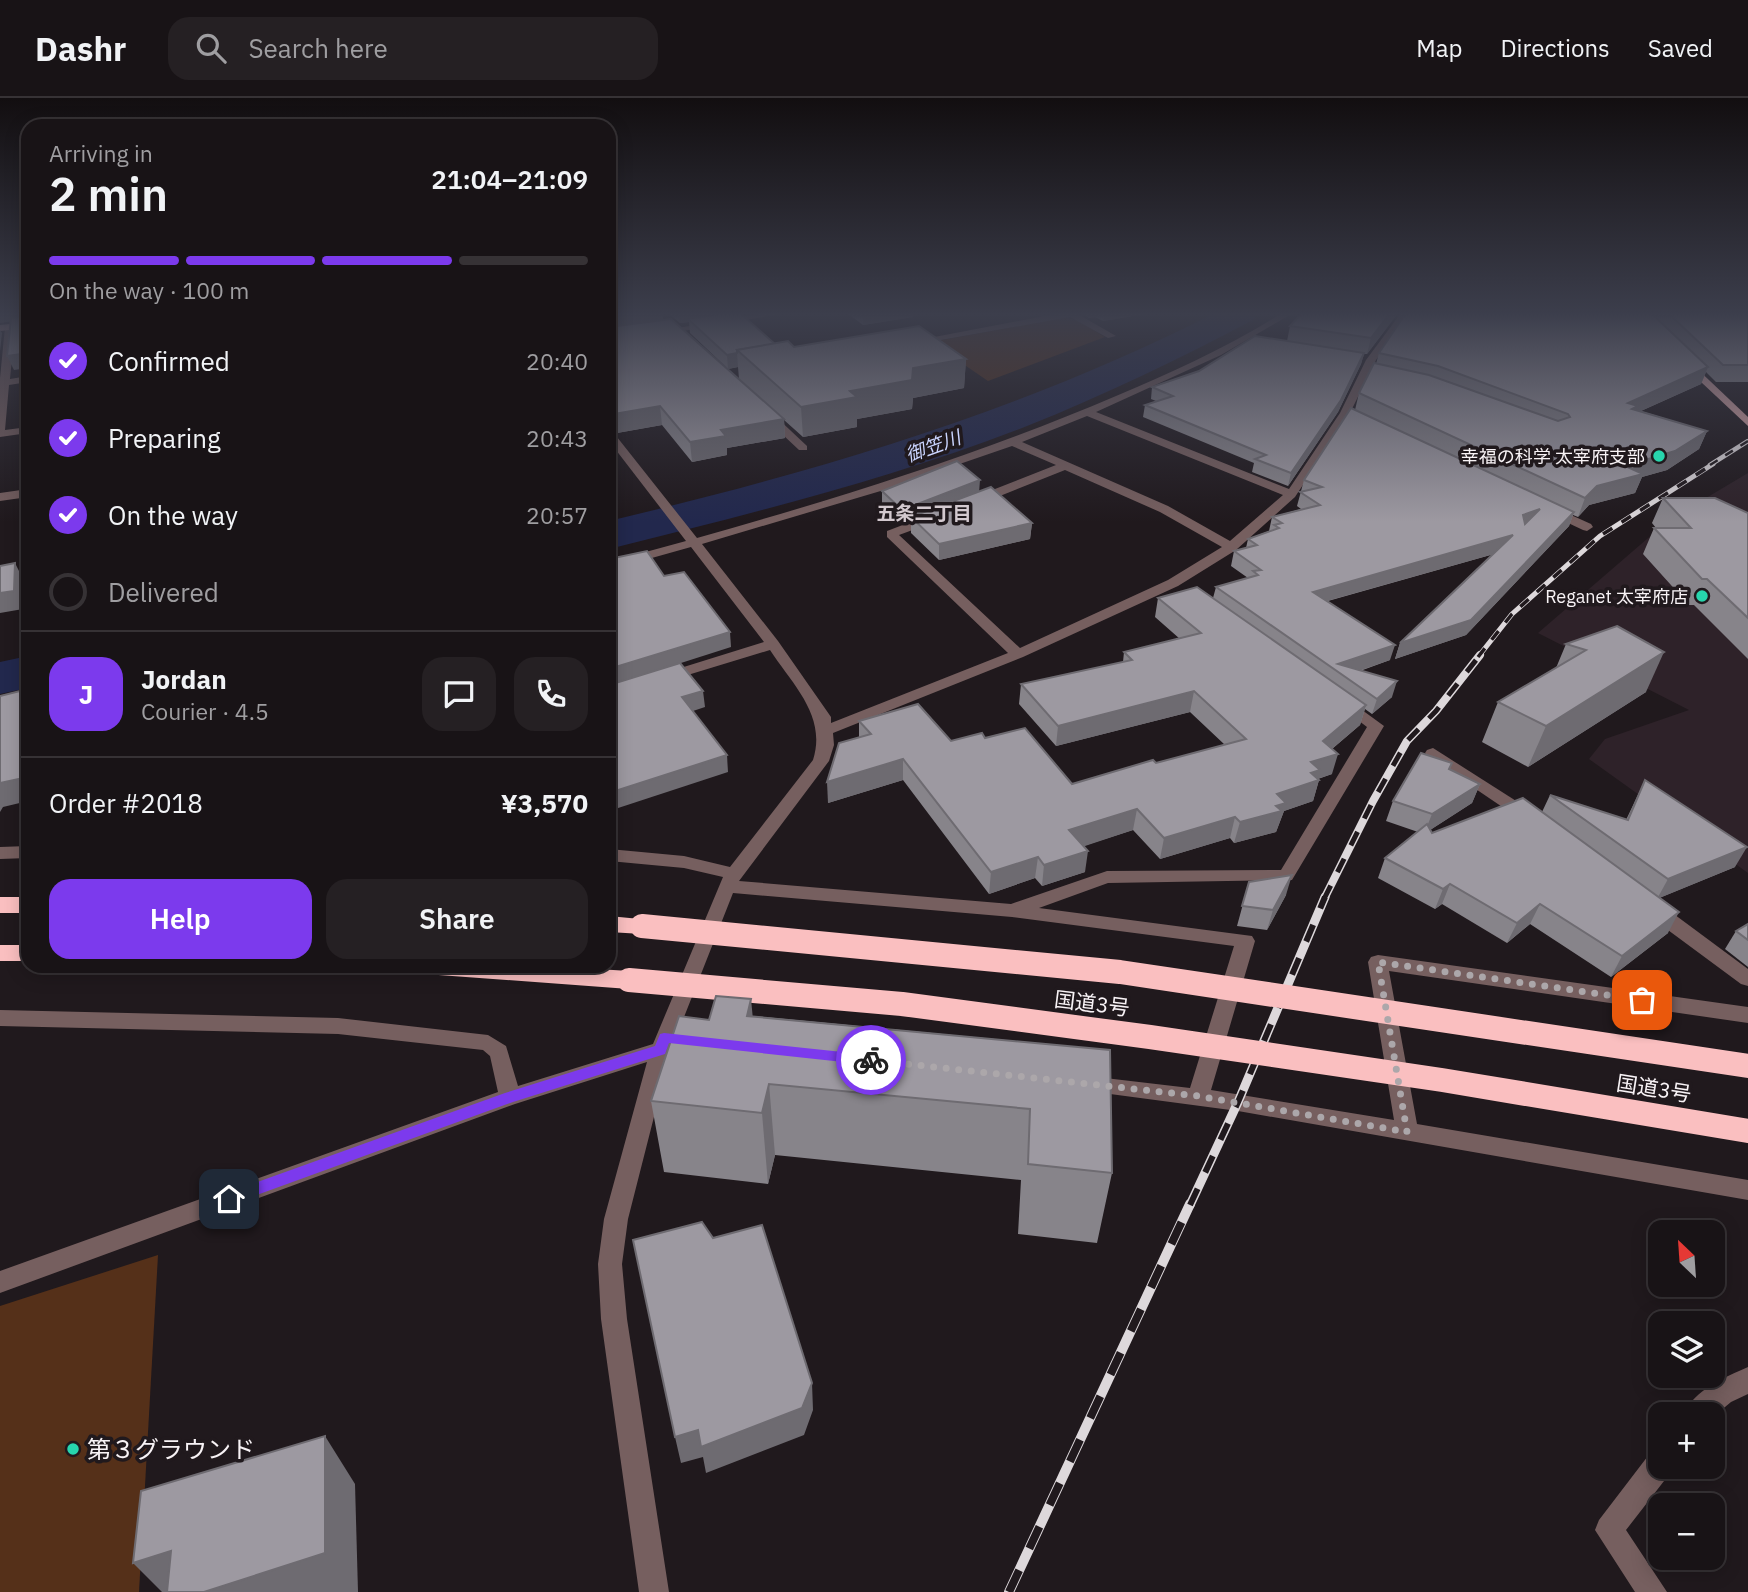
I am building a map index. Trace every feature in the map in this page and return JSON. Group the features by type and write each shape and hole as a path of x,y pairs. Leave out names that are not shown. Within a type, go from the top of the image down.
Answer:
{"highway":[{"path":"0,905 21,905"},
{"name":"国道3号","path":"616,924 871,946 1120,972 1748,1066"},
{"path":"0,953 21,953"},
{"name":"国道3号","path":"527,973 902,1004 1442,1080 1748,1130"}],"main road":[{"path":"1706,383 1748,423"}],"street":[{"path":"0,429 2,383"},
{"path":"616,564 854,498 1012,442 1158,383"},
{"path":"827,730 1178,587 1231,547 1291,494 1351,416 1363,383"},
{"path":"764,411 803,448"},
{"path":"1088,413 1291,494"},
{"path":"0,434 21,431"},
{"path":"1012,442 1164,509 1231,547"},
{"path":"616,443 818,705 827,730 827,745 810,778 730,880 663,1044 619,1205 610,1264 614,1319 653,1592"},
{"path":"966,505 1067,466"},
{"path":"0,497 21,494"},
{"path":"1539,504 1587,527"},
{"path":"941,514 891,534 1018,654"},
{"path":"0,579 21,574"},
{"path":"647,682 773,644"},
{"path":"1012,911 1108,877 1286,876 1377,726 1331,694"},
{"path":"1433,753 1548,831"},
{"path":"0,853 21,852"},
{"path":"616,856 684,862 730,880 1012,911 1245,941 1198,1096"},
{"path":"1637,897 1748,979"},
{"path":"1407,1132 1378,962 1748,1015"},
{"path":"0,1018 338,1026 488,1043 499,1052 510,1097"},
{"path":"0,1282 510,1097 663,1044 692,1041"},
{"path":"1061,1081 1198,1096 1748,1190"},
{"path":"1711,1402 1722,1393 1748,1380"},
{"path":"1648,1478 1609,1530 1652,1592"}],"shaded area":[{"name":"Reganet 太宰府店","path":"1748,473 1748,873 1589,759 1605,739 1689,710 1538,633 1669,520"},
{"name":"第３グラウンド","path":"158,1255 139,1592 0,1592 0,1306"}],"building":[{"path":"616,383 743,383 784,419 721,430 726,436 690,442 660,406 616,414"},
{"path":"774,383 897,383 850,391 857,397 801,407"},
{"path":"1165,383 1349,383 1341,400 1291,473 1255,459 1266,455 1145,405 1173,396 1152,387"},
{"path":"1364,383 1451,383 1558,421 1570,417 1483,383 1673,383 1628,403 1638,406 1632,409 1707,431 1675,451 1625,466 1643,474 1597,486 1585,498 1359,393"},
{"path":"1351,408 1574,512 1471,620 1400,643 1513,535 1313,592 1395,645 1338,664 1397,681 1377,699 1216,587 1258,575 1253,571 1261,570 1234,551 1257,545 1248,539 1279,528 1274,525 1282,523 1272,517 1320,505 1300,492 1322,487 1304,480","holes":["1540,509 1525,524 1523,515"]},
{"path":"957,461 980,480 902,510 882,491"},
{"path":"991,487 1032,523 939,544 911,517"},
{"path":"1663,498 1715,498 1748,513 1748,618 1707,579 1702,579 1654,528 1691,528"},
{"path":"647,551 664,576 684,572 730,632 616,667 616,558"},
{"path":"15,563 14,591 0,593 0,566"},
{"path":"1197,587 1366,705 1323,741 1338,754 1311,762 1320,770 1311,773 1319,780 1277,794 1286,803 1276,806 1282,811 1240,822 1235,817 1164,838 1137,809 1069,830 1088,851 1044,865 1038,857 991,872 903,759 827,782 839,743 871,734 859,721 918,704 951,741 982,733 985,738 1025,728 1072,784 1153,760 1156,763 1246,739 1194,691 1058,726 1021,684 1132,660 1124,652 1201,633 1158,598"},
{"path":"1617,626 1664,652 1546,726 1498,702 1586,650 1566,644"},
{"path":"680,663 703,691 682,697 727,755 616,791 616,683"},
{"path":"21,691 21,778 0,783 0,696"},
{"path":"1421,753 1452,763 1449,769 1480,784 1432,814 1393,801"},
{"path":"1645,780 1747,847 1668,879 1550,795 1628,820"},
{"path":"1523,798 1679,912 1622,956 1540,904 1517,923 1450,884 1443,889 1385,858 1427,824 1432,833"},
{"path":"1292,875 1273,910 1242,906 1249,882"},
{"path":"1748,924 1748,940 1736,931"},
{"path":"716,996 751,999 747,1016 1110,1050 1112,1173 1028,1164 1030,1109 769,1084 762,1113 651,1101 679,1016 709,1020"},
{"path":"702,1222 713,1238 762,1225 812,1383 802,1408 701,1447 698,1430 675,1437 633,1240"},
{"path":"325,1436 325,1553 204,1592 167,1592 171,1551 133,1563 141,1491"}],"waterway":[{"name":"御笠川","path":"616,533 772,494 933,446 1012,418 1097,383"},
{"name":"御笠川","path":"0,678 21,674"}],"railway":[{"path":"1710,465 1748,441"},
{"path":"1478,657 1512,614 1600,536 1713,464"},
{"path":"1325,897 1373,801 1407,741 1436,711 1480,655"},
{"path":"1190,1205 1238,1102 1325,897"},
{"path":"1009,1592 1190,1204"}],"way so far":[{"path":"871,1060 1198,1096 1407,1132 1378,962 1642,1000"}],"place":[{"name":"幸福の科学 太宰府支部","path":"1659,456"},
{"name":"Reganet 太宰府店","path":"1702,596"},
{"name":"第３グラウンド","path":"73,1449"}],"district":[{"name":"五条二丁目","path":"924,513"}],"route":[{"path":"229,1199 510,1097 661,1050 664,1038 871,1060"}]}
